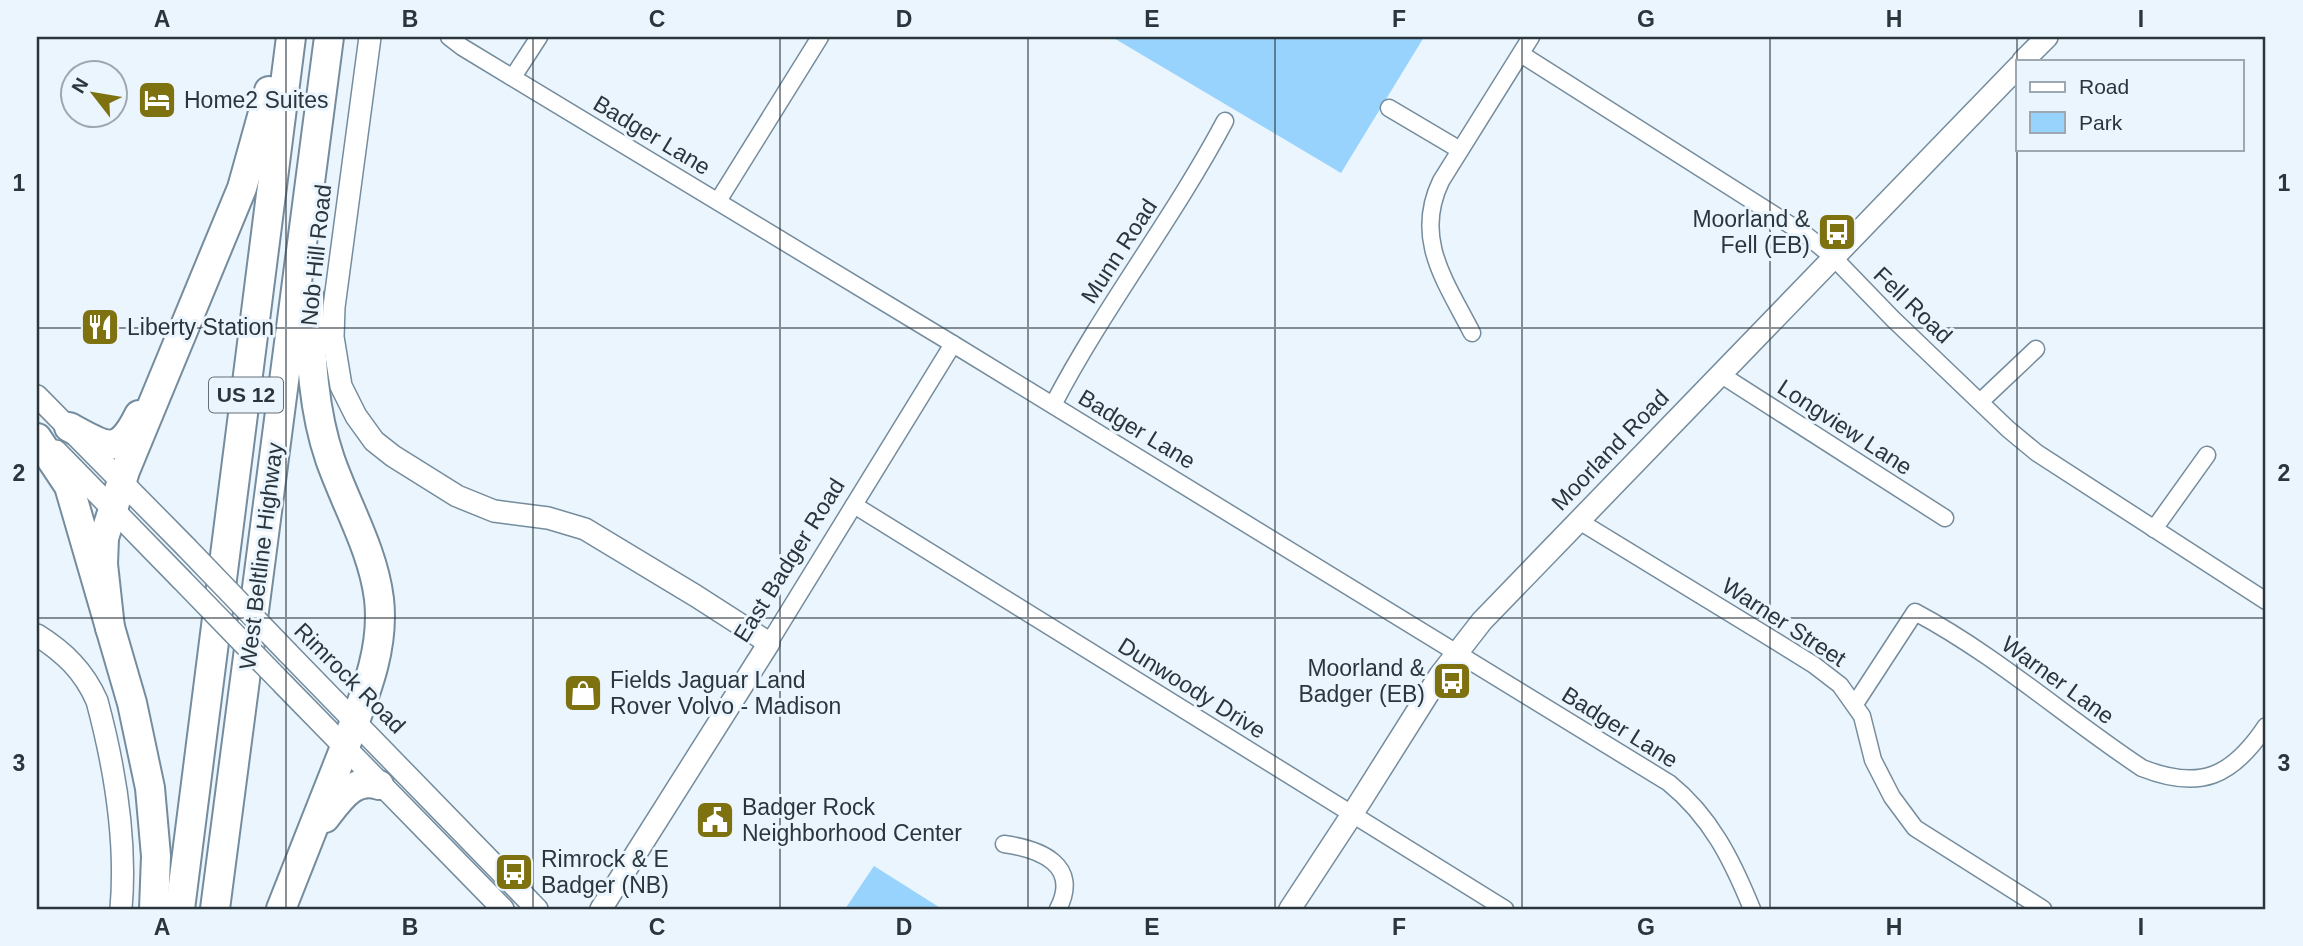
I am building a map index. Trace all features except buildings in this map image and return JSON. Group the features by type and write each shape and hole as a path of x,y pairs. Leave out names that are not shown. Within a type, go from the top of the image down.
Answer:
{"highway":[{"path":"110,628 103,564 104,538 122,482 242,188 266,107 280,37"},
{"name":"West Beltline Highway","path":"180,909 291,37"},
{"name":"West Beltline Highway","path":"215,909 329,37"},
{"path":"281,909 366,696 380,629 374,573 329,458 317,414 310,339 307,210"},
{"path":"69,427 101,444 112,445 120,442 128,436 170,361"},
{"path":"37,438 69,486 132,703 150,788 156,856 155,909"},
{"path":"310,836 344,794 361,783 369,781 379,785"}],"street":[{"name":"Nob Hill Road","path":"370,37 333,327 336,365 341,386 356,416 374,441 384,449 457,496 494,511 548,518 585,529 769,643"},
{"name":"Badger Lane","path":"449,37 1669,783 1703,815 1721,842 1752,909"},
{"path":"513,77 539,37"},
{"path":"718,201 820,37"},
{"path":"1472,333 1433,254 1430,227 1434,196 1531,37"},
{"path":"2024,60 2047,37"},
{"name":"Fell Road","path":"1521,54 1806,235 1833,257 1893,319 2036,453 2266,601"},
{"name":"Moorland Road","path":"1290,909 1440,675 1482,621 2016,69"},
{"path":"1389,108 1460,150"},
{"name":"Munn Road","path":"1053,405 1101,322 1203,161 1224,121"},
{"name":"East Badger Road","path":"601,909 953,344"},
{"path":"1981,401 2036,349"},
{"name":"Longview Lane","path":"1720,374 1945,518"},
{"name":"Rimrock Road","path":"37,396 356,720 537,909"},
{"path":"37,431 379,785 503,909"},
{"path":"2154,529 2207,455"},
{"name":"Dunwoody Drive","path":"854,505 1505,909"},
{"name":"Warner Street","path":"1578,521 1814,665 1840,685 1861,716 1873,760 1892,797 1916,828 2043,909"},
{"name":"Warner Lane","path":"1855,704 1914,612 1945,628 2142,768 2160,775 2185,780 2209,777 2228,768 2252,747 2266,726"},
{"path":"37,635 57,647 72,662 97,701 119,812 121,909"},
{"path":"1004,844 1027,847 1050,858 1059,867 1064,887 1063,900 1058,909"}],"green space":[{"path":"1112,37 1424,37 1341,173"},
{"path":"874,866 942,909 845,909"}],"place":[{"name":"Home2 Suites","path":"157,100"},
{"name":"Moorland & Fell (EB)","path":"1837,232"},
{"name":"Liberty Station","path":"100,327"},
{"name":"Moorland & Badger (EB)","path":"1452,681"},
{"name":"Fields Jaguar Land Rover Volvo - Madison","path":"583,693"},
{"name":"Badger Rock Neighborhood Center","path":"715,820"},
{"name":"Rimrock & E Badger (NB)","path":"514,872"}]}
